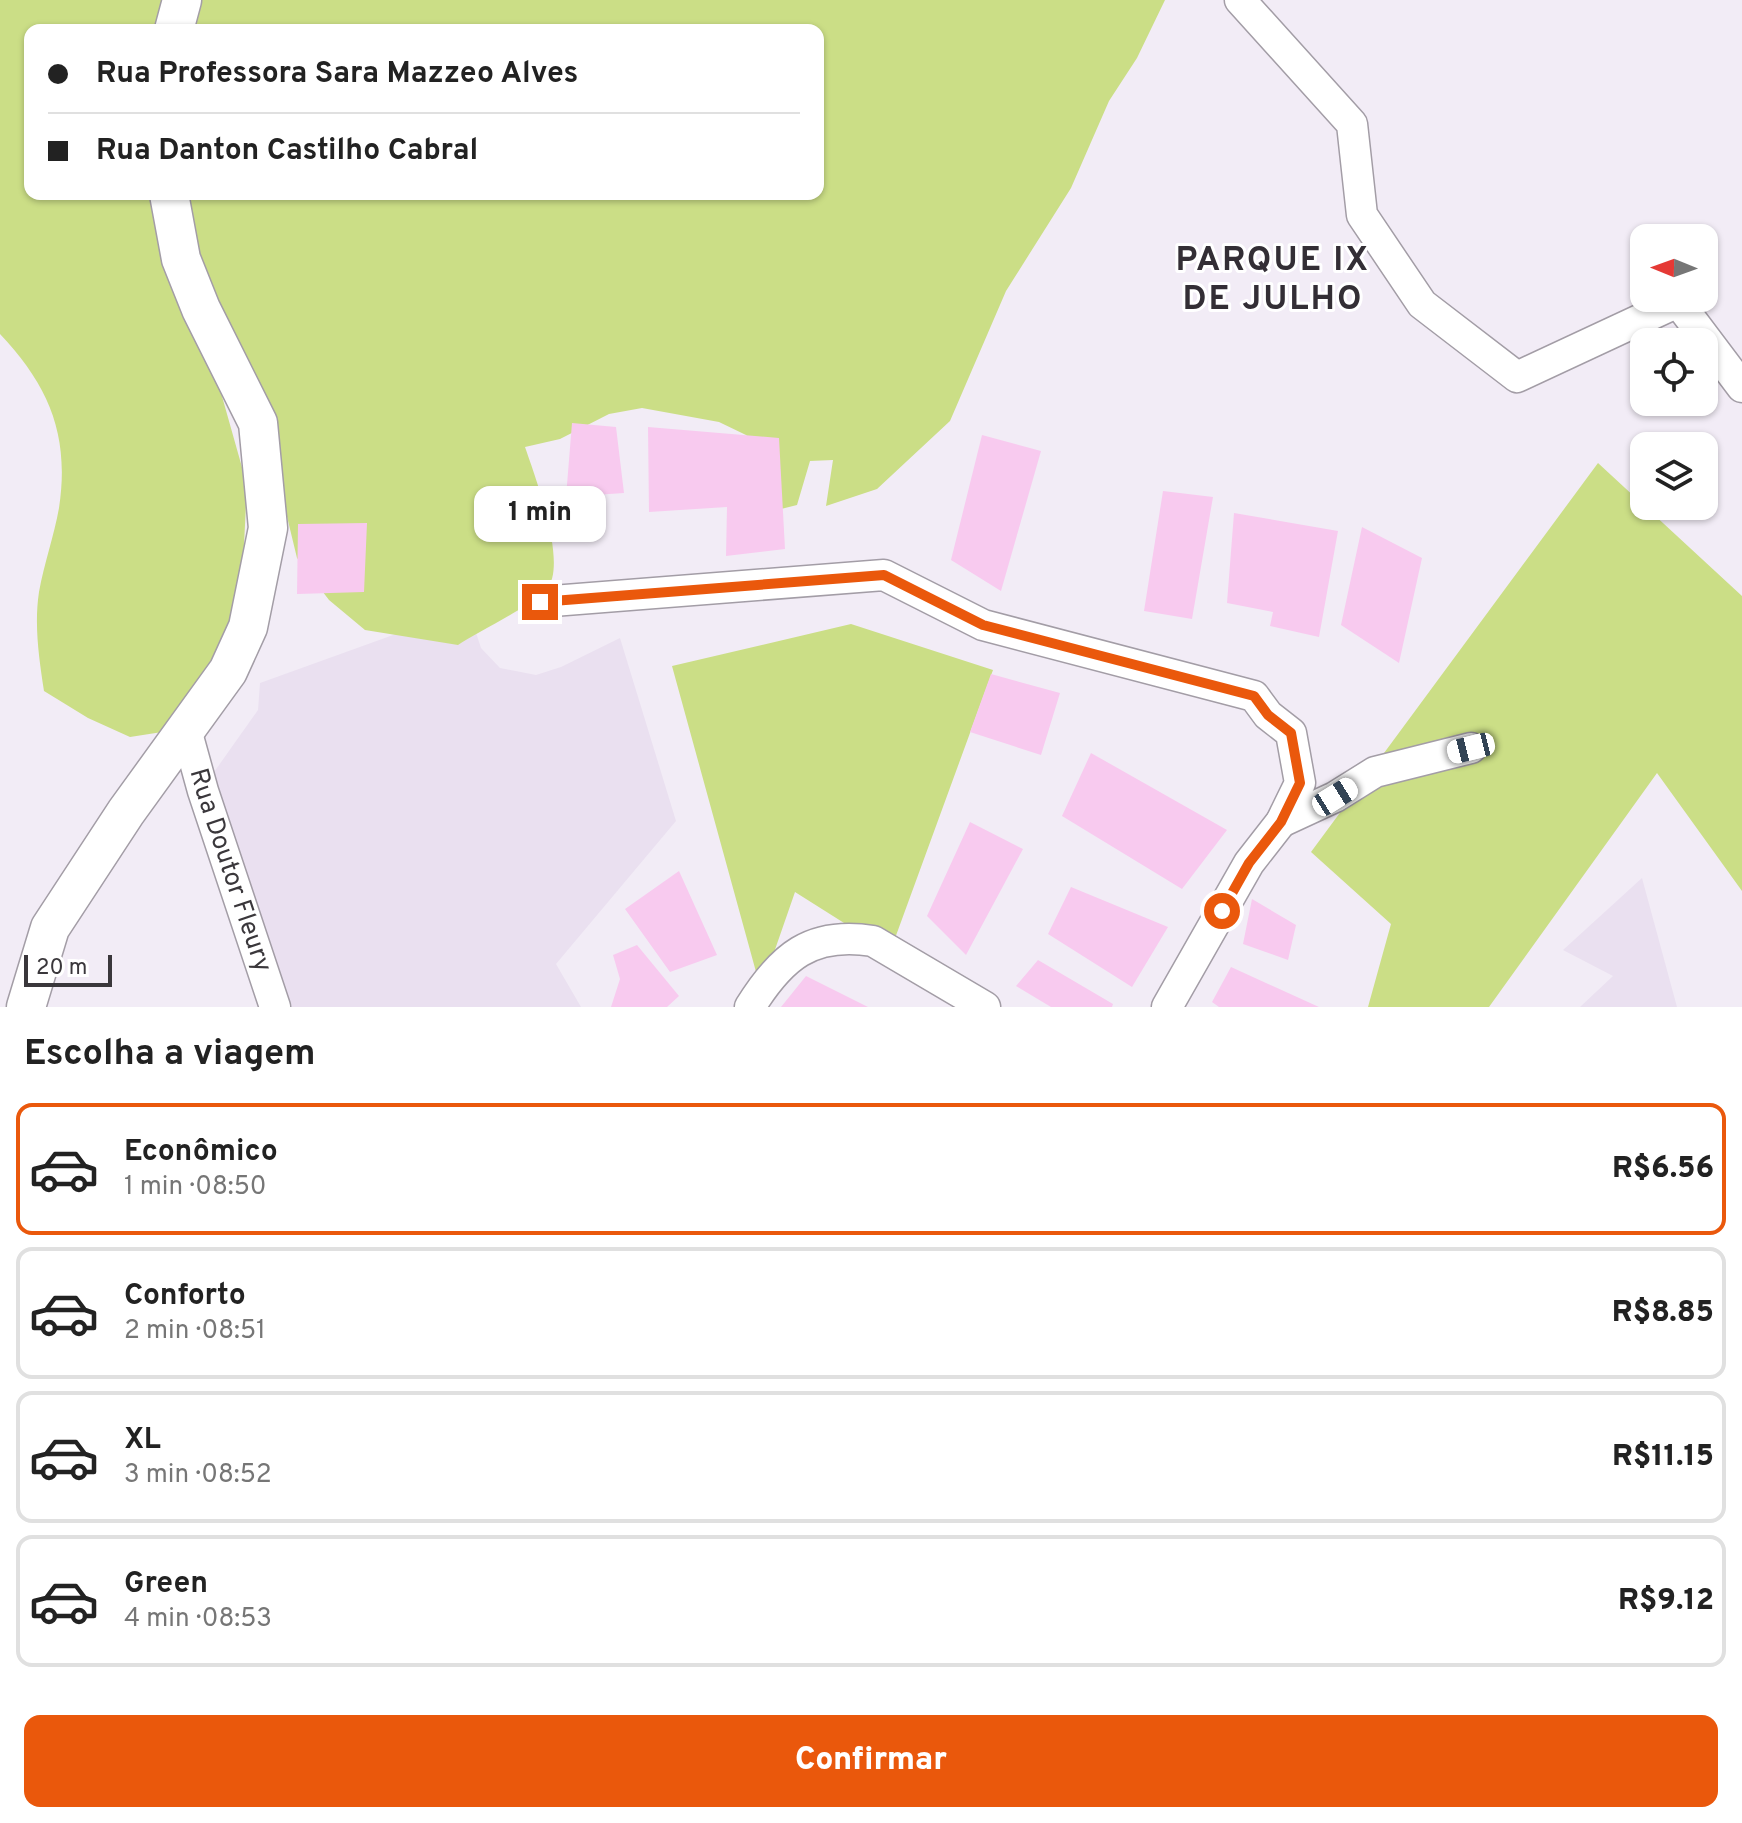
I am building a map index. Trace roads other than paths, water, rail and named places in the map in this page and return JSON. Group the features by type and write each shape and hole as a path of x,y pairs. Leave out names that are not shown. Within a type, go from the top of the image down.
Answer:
{"street":[{"path":"176,24 182,0"},
{"path":"1240,0 1352,124 1362,215 1422,304 1517,377 1678,302 1742,387"},
{"path":"26,1007 50,928 126,812 187,733 228,671 248,627 268,528 258,423 201,309 181,259 170,200"},
{"path":"540,602 884,575 983,625 1254,696 1268,715 1291,733 1298,758 1300,783 1281,822 1249,863 1167,1007"},
{"name":"Rua Doutor Fleury","path":"187,733 203,791 275,1007"},
{"path":"1281,822 1335,797 1375,772 1471,748"},
{"path":"750,1007 772,972 787,960 828,938 853,938 873,941 985,1007"}],"district":[{"name":"PARQUE IX DE JULHO","path":"1273,280"}]}
